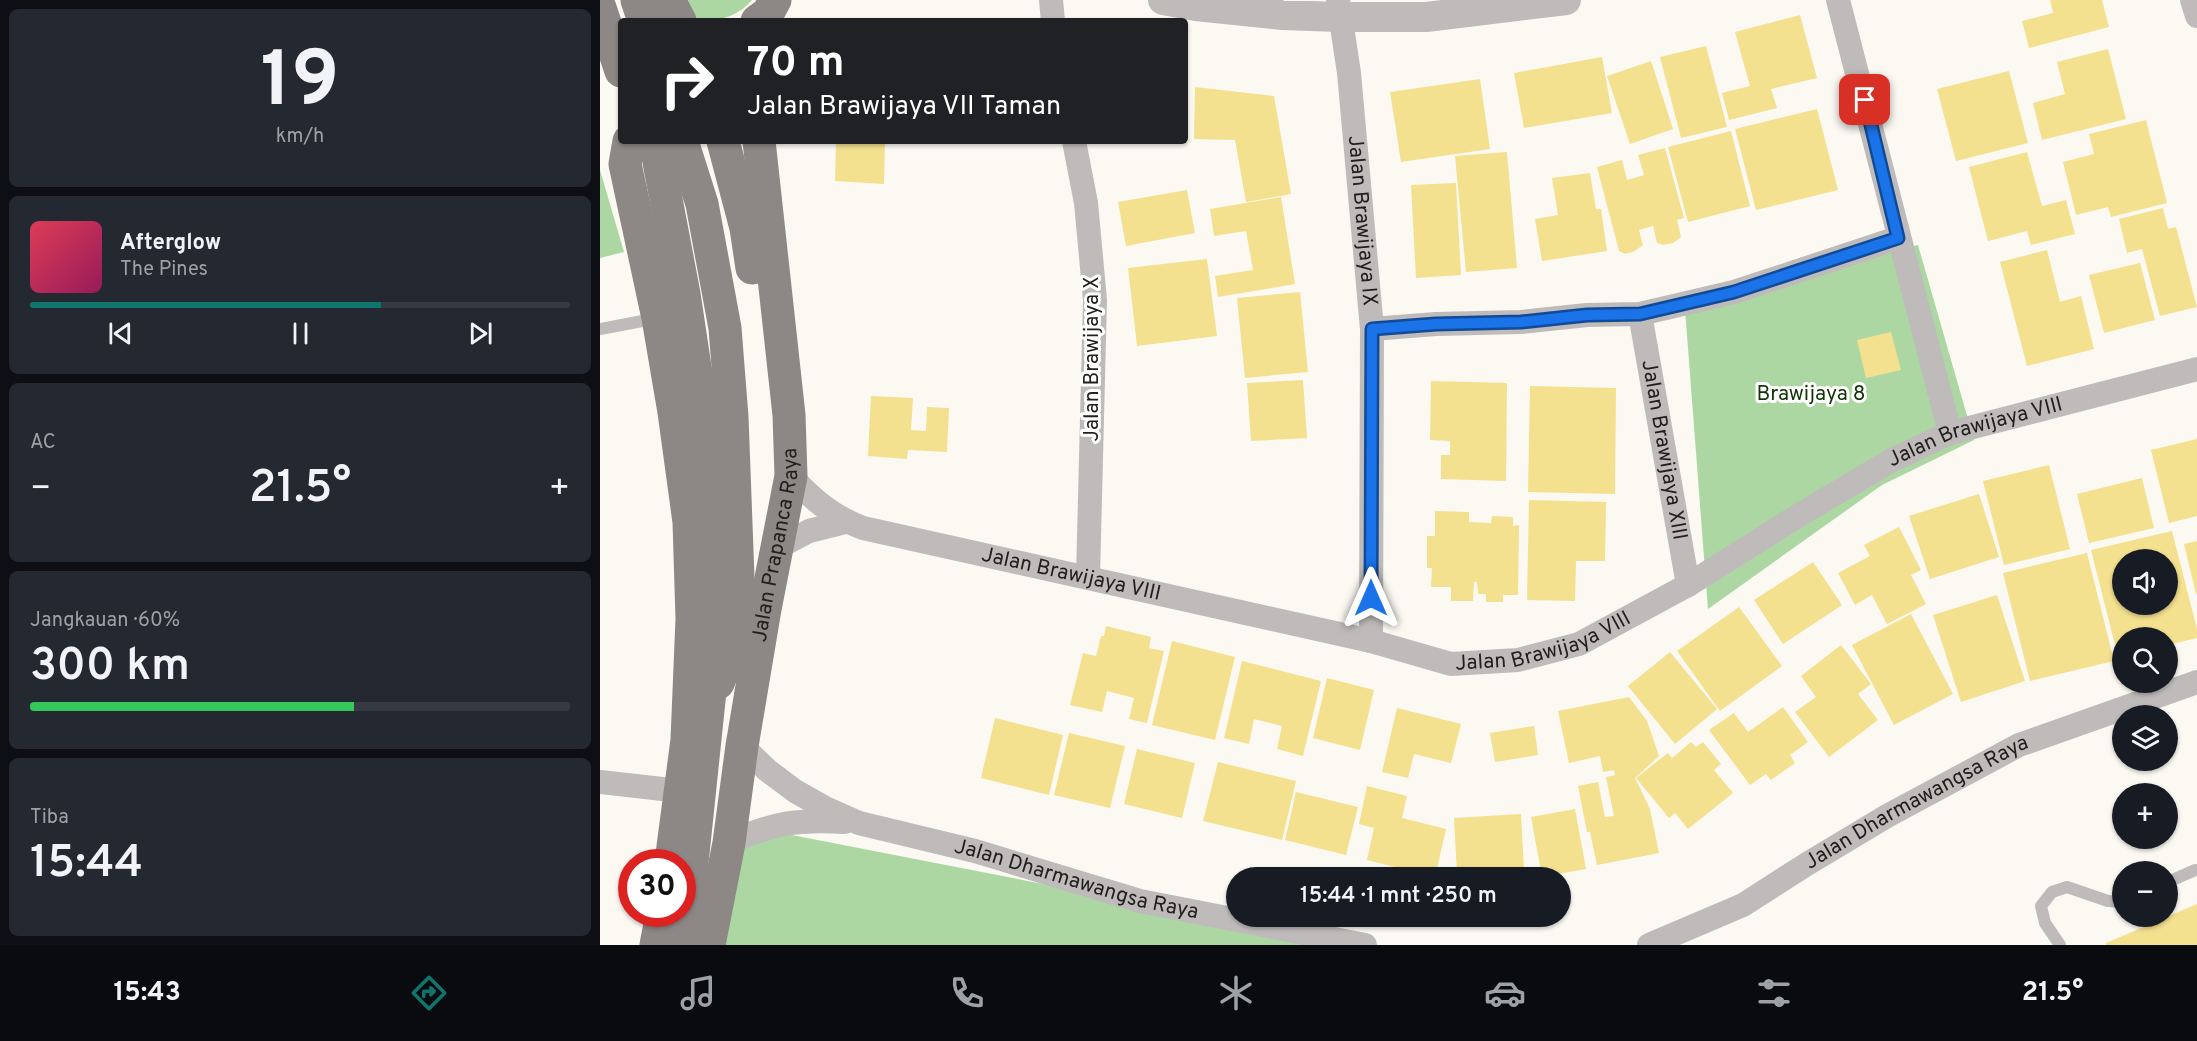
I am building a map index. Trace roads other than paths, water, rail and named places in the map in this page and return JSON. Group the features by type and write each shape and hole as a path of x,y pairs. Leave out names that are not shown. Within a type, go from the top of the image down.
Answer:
{"main road":[{"path":"669,0 678,18"},
{"path":"628,144 625,164 674,412 689,522 692,619 687,740 673,849"},
{"path":"656,144 684,294 709,460 717,624 692,863 678,945"},
{"path":"683,144 702,204 725,328 732,417 739,604 730,653 718,685 687,740"},
{"path":"724,144 746,228 771,418 771,546"},
{"name":"Jalan Prapanca Raya","path":"709,945 729,843 742,746 765,609 771,546 791,476 789,415 759,144"},
{"path":"656,945 659,927"}],"street":[{"path":"1051,0 1053,18"},
{"path":"1163,0 1272,14 1338,9 1426,17 1566,0"},
{"path":"1838,0 1950,433"},
{"path":"2192,0 2197,16"},
{"name":"Jalan Brawijaya IX","path":"1338,9 1349,73 1372,329 1371,642"},
{"name":"Jalan Brawijaya X","path":"1075,144 1086,203 1095,300 1088,577"},
{"path":"1372,329 1436,324 1521,322 1587,315 1640,314 1734,292 1898,238"},
{"name":"Jalan Brawijaya XIII","path":"1640,314 1688,585"},
{"name":"Jalan Brawijaya VIII","path":"791,476 825,509 845,522 863,528 1371,642 1451,664 1518,660 1579,644 1688,585 1800,514 1892,460 1950,433 2197,369"},
{"path":"771,546 809,531 845,522"},
{"name":"Jalan Dharmawangsa Raya","path":"1649,945 1743,905 1887,816 2019,745 2197,682"},
{"name":"Jalan Dharmawangsa Raya","path":"742,746 767,770 795,791 859,823 975,851 1140,902 1365,945"},
{"path":"600,782 680,791"},
{"name":"Jalan Dharmawangsa Raya","path":"729,843 758,830 790,822 859,823"}],"lane":[{"path":"600,329 657,318"},
{"path":"2178,878 2195,870"},
{"path":"2060,945 2045,924 2041,906 2052,892 2067,887 2112,902"}],"park label":[{"name":"Brawijaya 8","path":"1811,394"}]}
